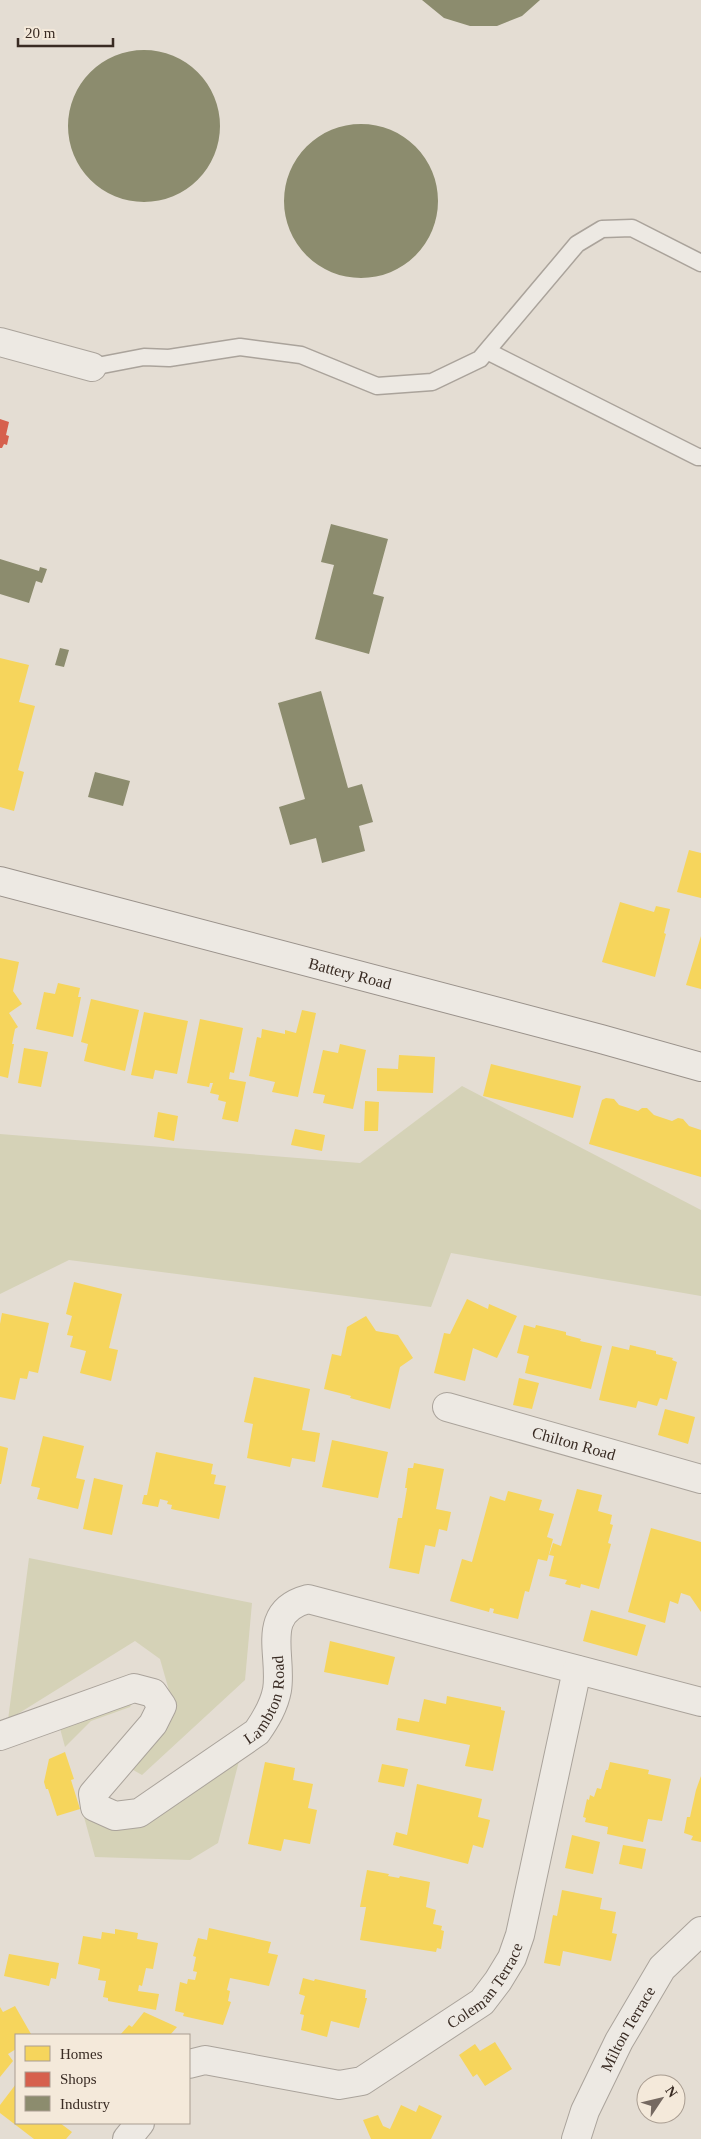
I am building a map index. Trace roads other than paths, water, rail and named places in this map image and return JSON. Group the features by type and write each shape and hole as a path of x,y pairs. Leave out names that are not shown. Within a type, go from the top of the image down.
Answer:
{"street":[{"path":"0,342 92,366"},
{"name":"Battery Road","path":"0,880 701,1067"},
{"name":"Chilton Road","path":"447,1407 701,1479"},
{"name":"Lambton Road","path":"0,1736 134,1688 153,1693 162,1706 153,1724 93,1794 95,1807 115,1816 139,1812 257,1732 270,1712 277,1690 277,1632 281,1616 294,1603 308,1600 701,1702"},
{"name":"Coleman Terrace","path":"190,2064 205,2060 338,2085 350,2085 362,2081 482,2002 498,1982 512,1958 520,1935 577,1670"},
{"name":"Milton Terrace","path":"576,2139 585,2111 619,2041 662,1968 701,1931"},
{"path":"127,2139 139,2124"}],"lane":[{"path":"92,366 144,357 170,358 240,347 302,355 377,386 432,382 480,359 577,244 602,229 632,228 701,263"},
{"path":"487,351 689,452 701,456"}]}
